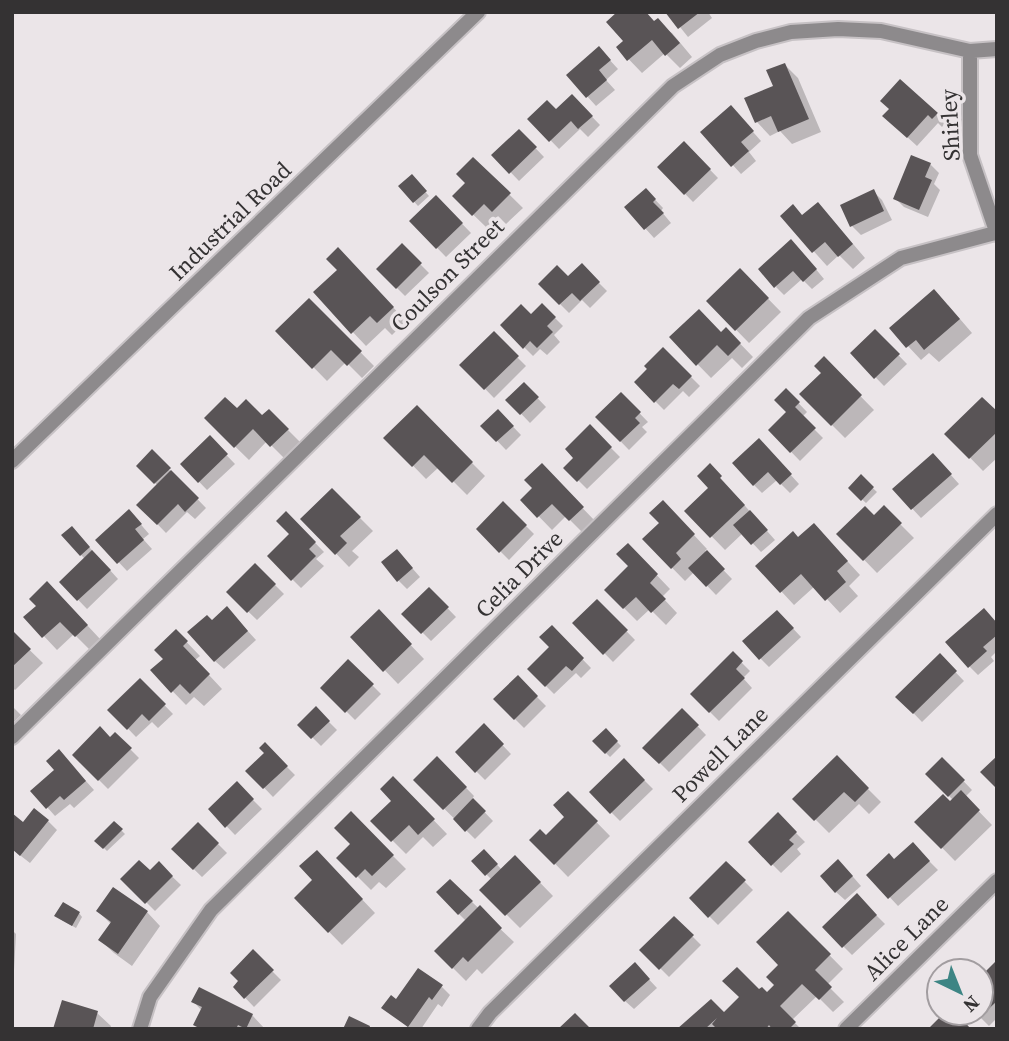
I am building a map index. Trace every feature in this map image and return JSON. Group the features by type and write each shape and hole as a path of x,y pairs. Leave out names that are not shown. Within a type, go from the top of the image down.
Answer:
{"street":[{"name":"Industrial Road","path":"12,461 478,12"},
{"name":"Coulson Street","path":"12,737 673,86 720,55 756,40 791,32 838,29 881,31 970,51 997,49"},
{"name":"Shirley","path":"970,51 970,155 996,234"},
{"name":"Celia Drive","path":"140,1029 150,997 211,910 809,318 901,258 996,234"},
{"name":"Powell Lane","path":"478,1029 490,1013 997,514"},
{"name":"Alice Lane","path":"846,1029 997,881"}],"building":[{"path":"617,12 646,12 654,21 658,18 680,43 665,56 652,40 627,61 616,47 623,41 606,22"},
{"path":"665,12 700,12 678,29"},
{"path":"599,46 611,60 599,70 607,80 586,98 566,75"},
{"path":"785,63 809,119 778,132 771,116 755,123 744,98 773,86 766,70"},
{"path":"900,79 938,113 932,119 928,115 907,138 882,116 889,109 880,101"},
{"path":"572,94 593,116 578,129 571,121 549,142 527,119 547,100 556,109"},
{"path":"731,105 754,131 741,142 749,151 731,167 700,132"},
{"path":"519,129 537,147 509,174 491,155"},
{"path":"684,141 711,169 684,195 657,167"},
{"path":"911,155 931,163 925,177 932,180 919,210 893,199"},
{"path":"473,157 511,193 492,212 484,204 472,216 452,196 465,183 456,174"},
{"path":"412,174 427,191 413,203 398,186"},
{"path":"646,188 656,199 653,202 664,213 644,230 624,207"},
{"path":"874,189 884,211 850,227 840,205"},
{"path":"436,195 463,223 436,249 409,221"},
{"path":"818,202 853,244 838,257 825,242 812,253 780,216 793,204 802,215"},
{"path":"791,239 817,269 803,282 793,271 774,288 758,269"},
{"path":"402,243 422,263 396,289 376,269"},
{"path":"338,247 394,307 377,323 370,316 351,334 313,292 337,270 326,259"},
{"path":"582,263 600,282 580,301 572,293 559,305 538,284 557,265 568,276"},
{"path":"740,268 769,298 735,331 706,301"},
{"path":"934,289 960,319 924,350 916,340 906,348 889,328"},
{"path":"309,298 362,351 347,366 331,350 312,369 275,331"},
{"path":"542,303 556,317 547,326 553,332 537,348 530,341 523,349 500,325 521,304 531,314"},
{"path":"699,309 721,332 726,327 741,343 728,356 717,345 696,366 669,337"},
{"path":"875,329 900,354 874,379 850,353"},
{"path":"494,331 519,356 484,390 459,365"},
{"path":"663,347 692,376 679,389 673,384 654,403 634,382 647,369 644,366"},
{"path":"824,356 862,395 831,426 799,394 821,373 814,366"},
{"path":"524,382 539,397 520,415 505,400"},
{"path":"786,388 800,402 795,407 816,428 790,453 768,430 786,412 774,400"},
{"path":"621,392 641,412 635,418 640,423 620,442 595,417"},
{"path":"225,397 237,408 246,399 262,415 269,409 289,429 270,447 253,429 234,448 204,418"},
{"path":"982,397 997,411 997,432 969,459 944,434"},
{"path":"417,405 473,462 452,483 424,455 412,467 383,438"},
{"path":"498,409 514,426 496,442 480,426"},
{"path":"590,424 612,447 577,482 563,468 573,458 565,449"},
{"path":"210,435 228,454 198,483 180,464"},
{"path":"759,438 792,474 780,485 768,472 753,486 732,463"},
{"path":"152,449 171,468 154,484 136,466"},
{"path":"933,453 952,474 911,510 892,489"},
{"path":"542,463 584,507 569,521 552,504 537,518 520,500 532,488 524,480"},
{"path":"710,463 745,505 710,538 684,511 708,488 697,476"},
{"path":"171,470 199,498 185,512 178,504 157,525 136,505"},
{"path":"861,474 874,487 861,501 848,488"},
{"path":"332,488 361,517 340,536 347,543 335,555 300,519"},
{"path":"663,500 695,534 676,553 681,559 671,569 642,539 659,523 649,513"},
{"path":"503,501 527,525 499,553 476,529"},
{"path":"884,505 902,523 863,561 836,534 865,506 874,515"},
{"path":"129,509 142,524 135,529 144,540 117,564 95,540"},
{"path":"750,510 768,530 751,545 733,525"},
{"path":"286,511 316,542 309,549 316,556 291,581 267,556 289,534 276,521"},
{"path":"814,523 848,561 837,571 846,582 825,601 801,574 780,593 755,566 793,531 798,537"},
{"path":"72,526 90,547 80,556 61,535"},
{"path":"628,543 658,574 650,583 666,599 651,613 636,597 623,609 604,590 628,566 616,554"},
{"path":"397,549 413,568 397,582 381,562"},
{"path":"92,550 111,570 77,601 59,582"},
{"path":"707,550 725,569 706,587 688,568"},
{"path":"255,563 276,584 247,613 226,592"},
{"path":"47,581 88,625 75,637 60,622 42,638 23,617 36,606 29,599"},
{"path":"429,587 449,607 421,634 401,614"},
{"path":"597,599 628,630 603,655 572,623"},
{"path":"227,606 248,631 214,662 187,632 207,615 212,620"},
{"path":"984,608 997,623 997,635 983,647 987,651 968,668 945,642"},
{"path":"379,609 412,644 383,672 350,637"},
{"path":"777,610 794,628 759,660 742,641"},
{"path":"552,625 584,658 572,671 566,666 545,687 527,669 549,647 539,637"},
{"path":"176,629 188,641 183,646 210,674 190,694 180,684 171,693 150,670 163,659 154,650"},
{"path":"12,630 31,649 12,667"},
{"path":"733,651 743,661 736,669 745,678 709,713 690,694"},
{"path":"940,653 957,671 913,714 895,697"},
{"path":"348,659 374,684 345,713 320,688"},
{"path":"518,675 538,696 514,720 493,699"},
{"path":"140,678 166,704 149,721 142,714 127,730 107,710"},
{"path":"316,706 330,721 311,739 297,725"},
{"path":"682,708 699,725 659,764 642,748"},
{"path":"484,723 504,744 475,773 455,752"},
{"path":"100,726 110,737 115,732 132,748 98,781 72,755"},
{"path":"606,728 618,741 605,754 592,741"},
{"path":"265,742 288,766 263,789 245,771 264,753 259,748"},
{"path":"59,749 86,781 64,800 60,796 46,809 30,791 54,770 46,761"},
{"path":"837,755 869,788 855,802 844,792 814,821 792,799"},
{"path":"437,756 467,787 443,810 413,780"},
{"path":"997,756 997,789 980,772"},
{"path":"942,757 965,780 948,797 925,774"},
{"path":"624,758 645,780 610,814 589,792"},
{"path":"393,776 435,819 418,835 409,825 391,842 370,821 391,801 380,789"},
{"path":"237,781 254,799 225,828 208,809"},
{"path":"961,790 980,810 941,849 914,822 943,794 950,801"},
{"path":"568,791 598,821 554,865 529,840 540,829 546,835 564,817 553,805"},
{"path":"473,798 486,811 465,832 453,819"},
{"path":"34,808 49,820 20,856 12,849 12,813 23,822"},
{"path":"351,811 394,855 372,876 365,869 356,878 336,858 350,844 334,828"},
{"path":"778,812 797,832 789,840 794,844 771,866 748,842"},
{"path":"114,821 123,829 103,849 94,841"},
{"path":"198,822 219,843 193,870 171,849"},
{"path":"913,842 930,861 888,899 866,875 889,853 894,859"},
{"path":"484,849 498,864 485,876 471,861"},
{"path":"317,850 363,899 328,933 294,898 312,880 299,866"},
{"path":"515,855 541,882 505,916 479,890"},
{"path":"838,859 853,876 835,893 820,876"},
{"path":"139,860 150,870 159,861 173,876 145,904 120,879"},
{"path":"726,861 746,880 708,918 689,898"},
{"path":"450,879 473,901 458,915 436,892"},
{"path":"113,887 148,911 118,954 98,940 111,922 96,911"},
{"path":"857,893 877,915 842,948 822,927"},
{"path":"63,902 80,912 72,926 54,916"},
{"path":"480,905 502,928 468,962 463,957 452,969 434,951"},
{"path":"788,911 831,954 815,970 832,987 819,1000 802,984 780,1006 796,1022 789,1029 772,1029 769,1025 766,1029 717,1029 712,1024 717,1018 705,1029 677,1029 711,999 724,1012 739,997 722,981 737,967 759,989 762,987 767,992 774,985 766,977 778,965 756,942"},
{"path":"674,916 694,935 659,970 639,950"},
{"path":"253,949 274,970 244,999 233,987 238,981 230,973"},
{"path":"997,960 995,1003 995,962"},
{"path":"635,962 650,979 624,1002 609,986"},
{"path":"418,968 443,985 432,1000 429,997 408,1027 381,1008 391,995 396,999"},
{"path":"199,987 253,1014 246,1029 238,1025 236,1029 201,1029 193,1025 202,1007 191,1002"},
{"path":"62,1000 98,1011 93,1029 53,1029"},
{"path":"575,1013 591,1029 558,1029"},
{"path":"349,1016 370,1026 369,1029 343,1029"},
{"path":"969,1027 971,1029 928,1029"}]}
